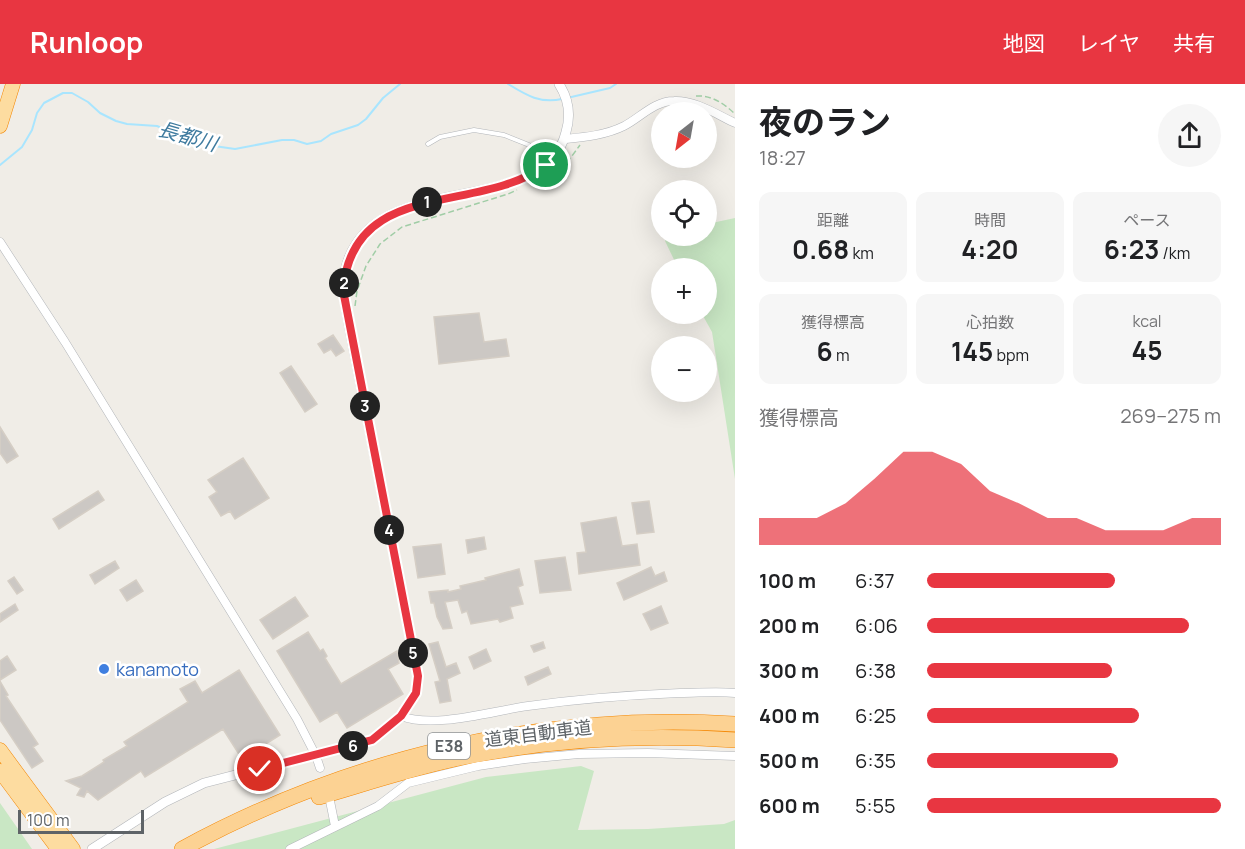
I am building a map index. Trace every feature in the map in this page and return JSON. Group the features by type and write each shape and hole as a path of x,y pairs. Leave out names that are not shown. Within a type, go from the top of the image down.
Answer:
{"highway":[{"path":"0,126 13,84"},
{"name":"道東自動車道","path":"182,849 252,814 306,792 385,763 453,745 519,733 587,725 697,721 735,724"},
{"name":"道東自動車道","path":"191,849 256,820 311,800 455,759 590,739 735,740"},
{"path":"0,750 73,849"},
{"path":"0,771 58,849"}],"street":[{"path":"92,849 165,802 204,783 372,740 401,716 416,693 418,676 349,326 343,290 345,272 350,255 364,234 377,222 424,202 511,183 534,174 552,160 565,139 568,126 565,94 559,84"},
{"path":"565,139 600,135 624,126 656,105 673,101 694,104 735,123"},
{"path":"0,242 65,342 297,719 320,768"},
{"path":"401,716 420,721 528,706 603,699 661,694 735,693"},
{"path":"290,849 378,806 408,783 478,766 579,754 648,753 735,756"},
{"path":"330,801 335,826"}],"lane":[{"path":"428,144 441,137 474,130 504,135 529,145 546,165"}],"path":[{"path":"696,96 706,95 735,113"},
{"path":"559,165 569,160 582,141"},
{"path":"354,310 357,291 366,266 380,244 402,227 519,189"}],"green space":[{"path":"735,218 735,479 717,364 717,336 713,336 708,324 717,324 717,258 673,258 667,246 717,246 717,222"},
{"path":"581,766 594,771 578,830 648,829 724,824 735,820 735,849 214,849 486,777"},
{"path":"0,803 32,849 0,849"}],"building":[{"path":"479,313 484,342 506,339 509,356 439,364 434,317"},
{"path":"333,335 344,351 336,356 331,349 324,353 318,344"},
{"path":"291,366 317,404 305,412 280,373"},
{"path":"0,427 18,456 7,463 0,453"},
{"path":"243,458 269,498 235,519 230,511 221,516 209,497 217,492 208,480"},
{"path":"98,491 104,500 59,529 53,519"},
{"path":"649,501 654,532 637,534 632,503"},
{"path":"616,517 622,546 637,544 640,565 579,574 577,553 586,552 581,523"},
{"path":"484,537 486,549 468,553 466,540"},
{"path":"441,544 445,574 418,578 413,547"},
{"path":"565,557 571,590 540,593 535,561"},
{"path":"115,561 119,568 95,584 90,575"},
{"path":"651,567 655,576 664,572 667,581 624,600 617,583"},
{"path":"519,569 523,585 518,587 523,604 510,607 513,618 500,622 498,619 471,624 467,611 462,613 458,600 445,602 452,628 443,629 434,603 431,603 429,592 461,589 460,586"},
{"path":"14,577 23,590 17,594 8,581"},
{"path":"136,580 143,591 127,601 120,590"},
{"path":"295,597 308,616 273,639 260,620"},
{"path":"15,604 18,610 0,622 0,614"},
{"path":"661,606 668,623 651,630 643,614"},
{"path":"308,632 320,651 323,649 327,656 325,658 341,684 397,651 399,663 388,669 403,694 347,728 337,712 320,722 277,651"},
{"path":"438,642 446,667 456,663 460,673 447,679 451,701 440,703 435,682 440,681 429,644"},
{"path":"543,642 545,648 534,652 531,646"},
{"path":"486,649 491,661 474,669 469,657"},
{"path":"7,656 16,670 0,680 0,661"},
{"path":"548,667 551,674 528,685 525,677"},
{"path":"239,670 280,735 242,759 223,729 145,777 141,771 98,800 87,791 84,797 77,795 81,788 66,781 82,776 104,762 103,760 127,746 124,742 188,702 180,689 195,681 202,693"},
{"path":"0,681 8,695 6,696 38,744 33,747 43,761 32,768 0,720"}],"waterway":[{"name":"長都川","path":"0,165 22,147 44,103 63,93 72,93 88,102 100,113 116,121 157,126 171,132 199,138 214,146 235,149 282,140 294,140 307,144 321,141 331,134 358,125 383,98 400,84"},
{"name":"長都川","path":"508,84 527,95 540,99 562,99"},
{"name":"長都川","path":"567,98 610,88 616,84"}],"place":[{"name":"kanamoto","path":"104,669"}],"route":[{"path":"260,769 372,740 401,716 416,693 418,676 343,290 350,255 364,234 377,222 398,212 424,202 511,183 534,174 546,165"}]}
